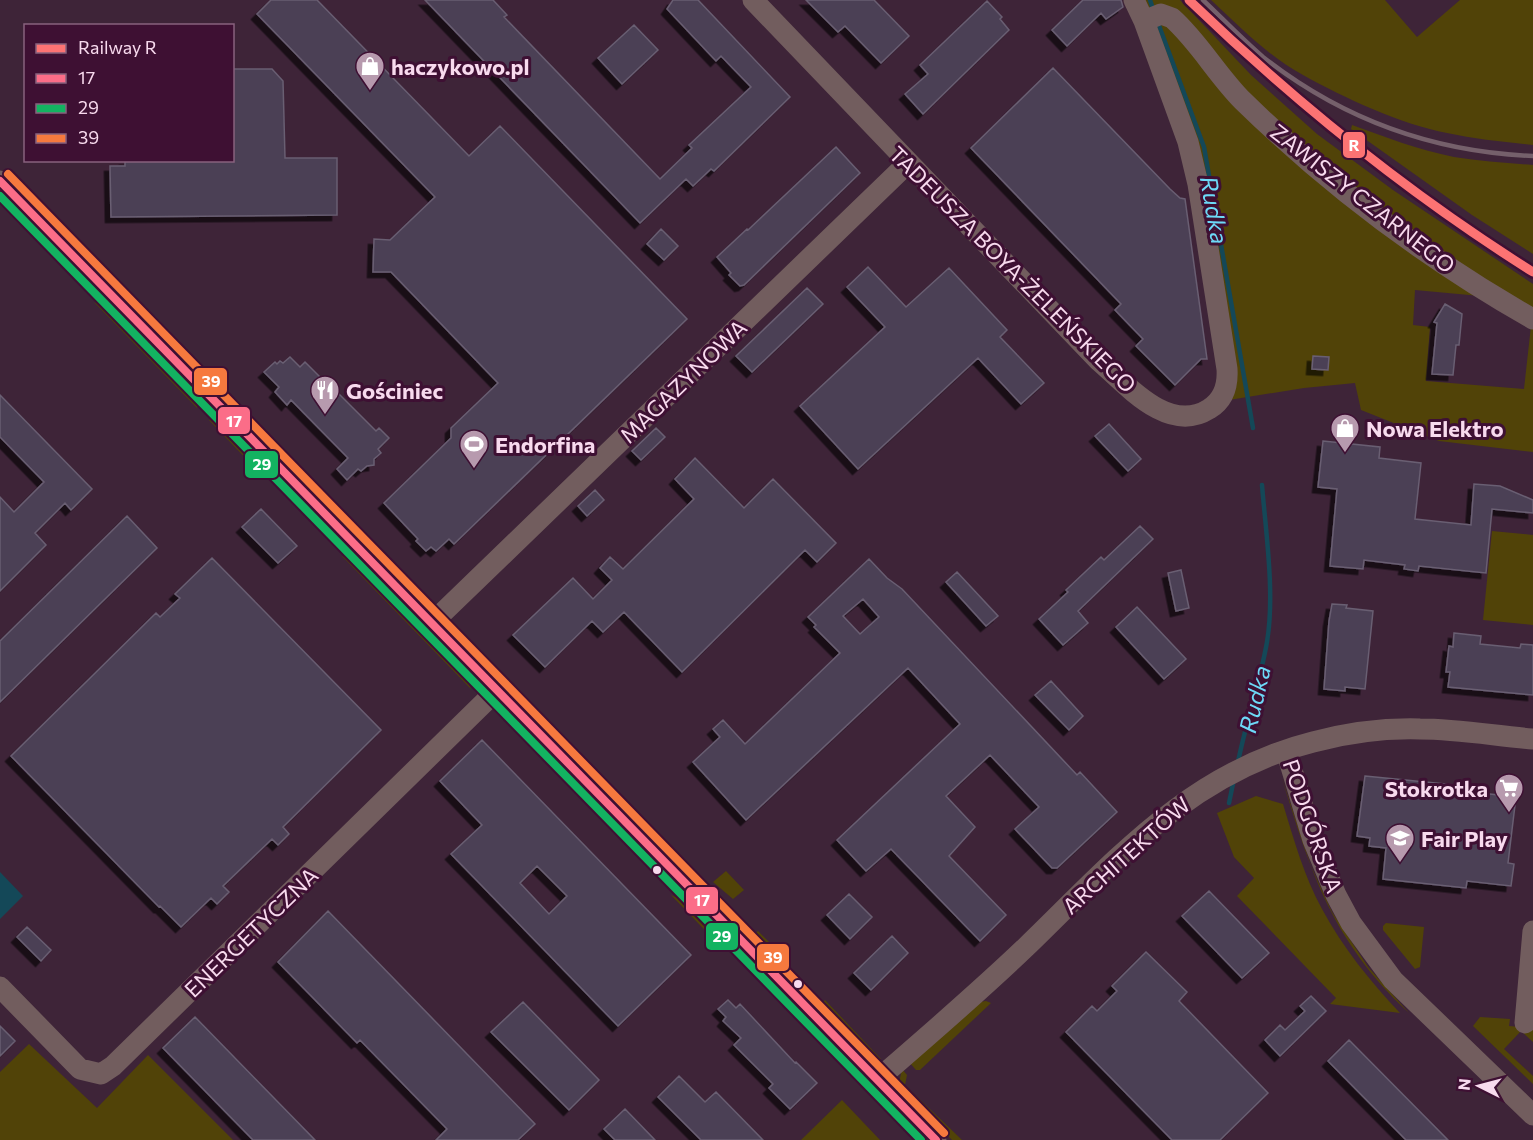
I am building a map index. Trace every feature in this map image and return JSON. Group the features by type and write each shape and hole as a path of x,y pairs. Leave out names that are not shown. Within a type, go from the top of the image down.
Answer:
{"street":[{"name":"TADEUSZA BOYA-ŻELEŃSKIEGO","path":"753,0 1098,360 1157,410 1180,417 1197,414 1216,404 1226,388 1227,369 1198,184 1188,142 1151,18"},
{"name":"ZAWISZY CZARNEGO","path":"1134,0 1151,18 1172,18 1223,81 1242,100 1284,139 1354,197 1458,273 1533,319"},
{"name":"MAGAZYNOWA","path":"432,623 908,163"},
{"path":"0,181 936,1140"},
{"name":"ENERGETYCZNA","path":"0,987 80,1069 101,1074 122,1058 496,691"},
{"name":"ARCHITEKTÓW","path":"877,1080 984,987 1136,840 1190,797 1245,765 1286,750 1339,736 1420,729 1533,739"},
{"name":"PODGÓRSKA","path":"1286,750 1313,840 1336,895 1351,923 1393,980 1533,1115"},
{"path":"1525,1023 1533,931"}],"shaded area":[{"path":"1141,0 1180,0 1251,75 1317,134 1393,190 1533,284 1533,312 1425,244 1271,118 1204,46 1146,13"},
{"path":"1211,0 1385,0 1417,37 1460,0 1533,0 1533,145 1479,139 1430,129 1392,117 1354,101 1303,75 1278,59"},
{"path":"1166,22 1220,85 1480,296 1415,290 1413,325 1430,327 1426,381 1524,389 1531,326 1533,327 1533,452 1439,441 1361,410 1355,383 1304,388 1229,400 1234,386 1153,27"},
{"path":"1352,125 1415,147 1454,157 1533,165 1533,254 1472,215 1351,129"},
{"path":"94,302 110,311 199,402 197,408"},
{"path":"216,419 251,454 255,468 209,420"},
{"path":"1492,531 1533,535 1533,625 1483,620"},
{"path":"342,556 353,559 465,674 471,689"},
{"path":"1282,778 1310,862 1303,845"},
{"path":"1256,796 1283,804 1305,871 1322,909 1358,964 1400,1013 1330,1004 1336,998 1237,896 1254,878 1234,857 1217,813"},
{"path":"634,815 652,826 701,876 698,878 693,876"},
{"path":"1312,868 1332,912 1368,967 1409,1013 1361,960 1343,933 1328,905"},
{"path":"726,871 744,890 733,899 713,882"},
{"path":"671,895 690,904 730,945 724,950"},
{"path":"1386,923 1424,927 1420,967 1415,969 1383,930"},
{"path":"758,931 789,962 787,964 762,948 752,937"},
{"path":"825,1000 881,1059 864,1052 848,1037 823,1002"},
{"path":"980,1002 991,1003 920,1070 916,1070 909,1062"},
{"path":"1480,1017 1510,1019 1509,1026 1533,1028 1533,1042 1521,1031 1504,1049 1533,1076 1533,1084 1473,1026"},
{"path":"29,1044 97,1108 148,1055 233,1140 0,1140 0,1072"},
{"path":"902,1069 907,1075 905,1085 962,1140 952,1140 903,1092 899,1083"},
{"path":"842,1100 880,1140 801,1140"}],"water":[{"path":"0,872 23,896 0,919"}],"building":[{"path":"271,0 317,0 469,156 500,126 687,319 454,544 449,539 436,551 431,547 426,551 416,541 418,539 384,503 451,438 451,428 498,383 391,272 373,272 374,239 390,240 435,197 257,14"},
{"path":"425,0 493,0 507,15 504,17 660,179 692,148 689,145 751,87 721,56 716,61 667,9 673,0 698,0 790,97 714,171 711,169 693,186 686,179 640,223"},
{"path":"806,0 874,0 909,36 881,63 845,26 838,32"},
{"path":"1083,0 1121,0 1123,7 1106,19 1101,13 1067,46 1052,30"},
{"path":"987,1 1002,17 1000,19 1009,30 923,114 905,94 928,74 920,65"},
{"path":"634,25 658,50 622,84 598,58"},
{"path":"1053,68 1170,189 1180,198 1185,199 1207,359 1201,359 1175,385 1136,346 1143,339 1115,310 1121,304 971,148"},
{"path":"234,69 272,69 283,81 285,158 337,158 337,215 111,217 110,166 125,166 125,162 234,162"},
{"path":"836,147 860,173 744,285 740,286 717,257"},
{"path":"661,229 678,246 664,260 647,244"},
{"path":"868,267 906,307 949,268 1007,330 1000,337 1044,383 1021,404 978,358 858,469 800,406 885,327 847,287"},
{"path":"807,288 823,304 752,372 736,356"},
{"path":"1445,304 1462,314 1453,375 1432,374 1437,323 1434,322"},
{"path":"1313,356 1329,357 1328,370 1312,369"},
{"name":"Gościniec","path":"290,357 300,367 305,362 376,431 379,428 389,438 378,449 381,453 374,459 374,465 367,466 361,471 358,469 347,480 337,469 348,458 291,400 287,405 275,392 279,387 264,372 275,362 283,363"},
{"path":"0,395 92,489 71,510 65,503 35,533 46,545 0,591 0,497 14,512 44,482 0,437"},
{"path":"1109,424 1141,459 1128,471 1095,436"},
{"path":"656,428 665,437 641,460 632,451"},
{"path":"1323,441 1380,447 1379,458 1421,463 1415,519 1471,525 1474,484 1500,486 1533,500 1533,513 1492,509 1486,573 1419,566 1418,571 1404,569 1405,565 1364,560 1363,569 1330,566 1337,489 1318,487"},
{"path":"695,458 744,508 773,479 836,543 817,562 805,550 682,672 624,612 603,632 592,621 545,667 513,635 573,578 593,599 612,580 600,568 610,557 623,569 694,499 675,479"},
{"path":"595,490 604,500 587,516 578,506"},
{"path":"261,509 297,546 278,563 242,527"},
{"path":"127,516 157,548 0,702 0,641"},
{"path":"1140,526 1153,539 1078,611 1088,623 1063,645 1039,619 1101,557 1104,560"},
{"path":"212,558 381,730 283,827 289,834 278,845 272,839 223,886 229,892 217,904 211,898 181,927 11,756 156,613 160,617 180,598 175,594"},
{"path":"869,559 887,578 902,589 1077,775 1080,772 1117,812 1057,868 1052,868 1015,829 1039,807 990,755 946,796 975,827 949,856 1006,915 980,941 891,849 866,871 837,840 960,724 908,668 746,820 693,762 720,737 713,729 723,720 745,744 840,653 814,627 816,625 808,617","holes":["863,599 879,617 860,634 843,616"]},
{"path":"1181,570 1189,608 1176,611 1168,573"},
{"path":"957,572 998,616 986,626 946,582"},
{"path":"1332,604 1373,611 1365,689 1345,687 1345,691 1324,689"},
{"path":"1137,607 1186,659 1164,679 1116,627"},
{"path":"1454,633 1481,636 1480,644 1520,648 1521,644 1533,645 1533,695 1448,687 1450,672 1446,672 1449,646 1453,647"},
{"path":"1051,681 1083,716 1069,730 1035,695"},
{"path":"482,740 691,955 618,1026 451,854 482,825 440,781","holes":["537,866 567,896 549,914 520,883"]},
{"path":"1365,776 1455,785 1455,788 1463,791 1516,797 1508,863 1514,864 1511,886 1467,881 1466,888 1383,879 1386,848 1369,846 1370,838 1357,836"},
{"path":"1209,891 1269,953 1242,978 1182,916"},
{"path":"849,894 872,917 850,939 827,915"},
{"path":"328,911 535,1124 518,1140 436,1140 447,1129 360,1040 357,1043 278,962"},
{"path":"27,927 51,950 41,961 17,937"},
{"path":"892,936 908,953 871,990 854,973"},
{"path":"1146,952 1187,992 1179,1001 1268,1093 1220,1140 1172,1140 1066,1032 1092,1006 1097,1011 1117,991 1112,986"},
{"path":"1311,996 1326,1011 1280,1056 1265,1040 1280,1025 1285,1030 1305,1011 1300,1006"},
{"path":"728,1000 736,1008 740,1004 817,1083 790,1109 769,1088 773,1084 734,1045 741,1038 723,1021 726,1017 718,1009"},
{"path":"523,1002 599,1080 569,1110 491,1032"},
{"path":"195,1017 315,1140 253,1140 163,1048"},
{"path":"0,1026 15,1041 0,1056"},
{"path":"1349,1040 1448,1140 1406,1140 1328,1061"},
{"path":"679,1076 705,1102 716,1092 763,1140 701,1140 658,1097"},
{"path":"625,1109 655,1140 615,1140 604,1129"}],"waterway":[{"name":"Rudka","path":"1150,0 1154,12"},
{"name":"Rudka","path":"1158,23 1204,147 1253,428"},
{"name":"Rudka","path":"1238,762 1264,657 1269,623 1269,564 1262,485"},
{"name":"Rudka","path":"1229,803 1234,779"}],"railway":[{"path":"1203,0 1263,57 1293,79 1357,115 1424,139 1460,148 1533,156"}],"rail line":[{"name":"R","path":"1189,0 1270,75 1354,145 1441,211 1533,272"}],"transit line":[{"name":"39","path":"8,174 944,1133"},
{"name":"17","path":"0,181 936,1140"},
{"name":"29","path":"0,196 921,1140"}],"place":[{"name":"haczykowo.pl","path":"370,92"},
{"name":"Gościniec","path":"325,416"},
{"name":"Nowa Elektro","path":"1345,454"},
{"name":"Endorfina","path":"474,470"},
{"name":"Stokrotka","path":"1509,814"},
{"name":"Fair Play","path":"1400,864"}]}
